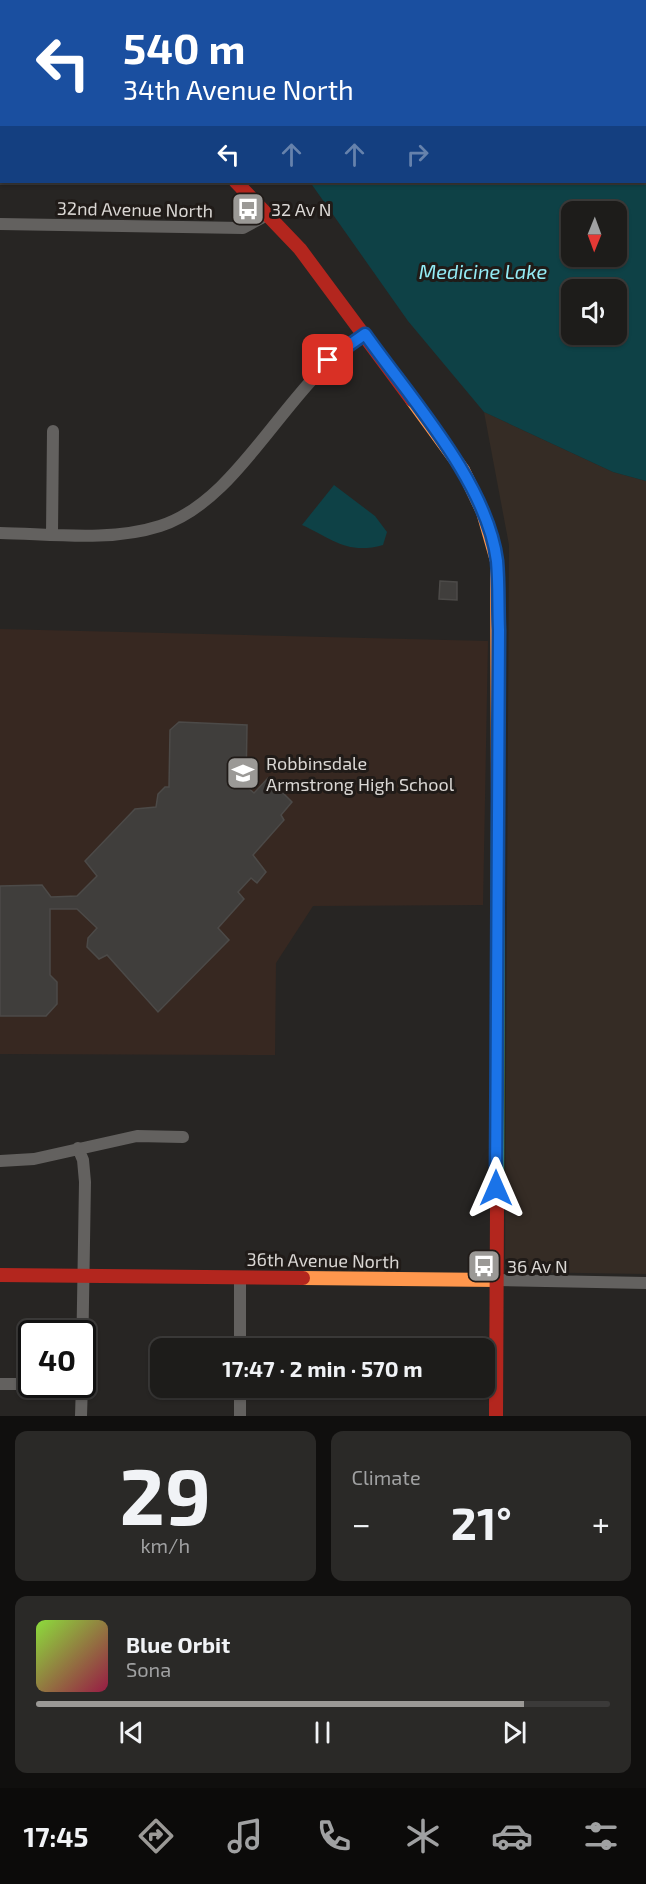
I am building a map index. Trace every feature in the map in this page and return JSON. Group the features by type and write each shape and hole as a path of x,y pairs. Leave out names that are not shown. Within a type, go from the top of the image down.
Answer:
{"street":[{"path":"237,183 300,249 365,334 468,480 483,512 497,561 499,642 496,1416"},
{"name":"32nd Avenue North","path":"0,224 243,228 267,215"},
{"path":"0,533 135,532 162,525 187,513 210,498 328,360 365,334"},
{"path":"52,534 53,431"},
{"path":"0,1161 33,1159 137,1136 183,1137"},
{"path":"78,1148 86,1182 83,1320"},
{"name":"36th Avenue North","path":"0,1275 646,1283"},
{"path":"240,1277 240,1338"},
{"path":"0,1384 18,1384"},
{"path":"81,1416 82,1398"},
{"path":"240,1398 240,1416"}],"shaded area":[{"path":"484,412 613,472 646,481 646,1274 516,1272 508,1267 505,1258 509,545"},
{"name":"Robbinsdale Armstrong High School","path":"0,629 488,641 483,905 313,906 276,963 275,1055 0,1054"}],"water":[{"name":"Medicine Lake","path":"311,183 646,183 646,481 613,472 484,412 408,321"},
{"path":"334,485 375,516 387,532 383,545 370,548 350,547 302,525"}],"building":[{"path":"440,581 457,582 457,600 439,599"},
{"path":"179,722 247,725 246,786 254,793 268,778 292,802 281,815 284,820 253,855 266,872 257,883 251,878 238,892 244,899 218,928 229,940 158,1012 107,955 99,959 87,947 88,938 97,928 77,909 50,909 50,975 57,982 57,1004 46,1016 0,1016 0,886 42,885 51,897 77,896 97,876 85,861 135,809 156,807 158,794 165,787 169,787 170,730"}],"traffic: fast":[{"path":"497,1208 498,797"}],"traffic: slow":[{"path":"412,400 463,470 483,512 497,561 498,797"},
{"path":"303,1278 496,1280"}],"traffic: jam":[{"path":"237,183 300,249 412,400"},
{"path":"496,1416 497,1208"},
{"path":"0,1275 303,1278"}],"place":[{"name":"32 Av N","path":"248,209"},
{"name":"Robbinsdale Armstrong High School","path":"243,773"},
{"name":"36 Av N","path":"484,1266"}],"route":[{"path":"328,360 347,344 365,334 463,470 483,512 497,561 499,630 496,1188"}]}
